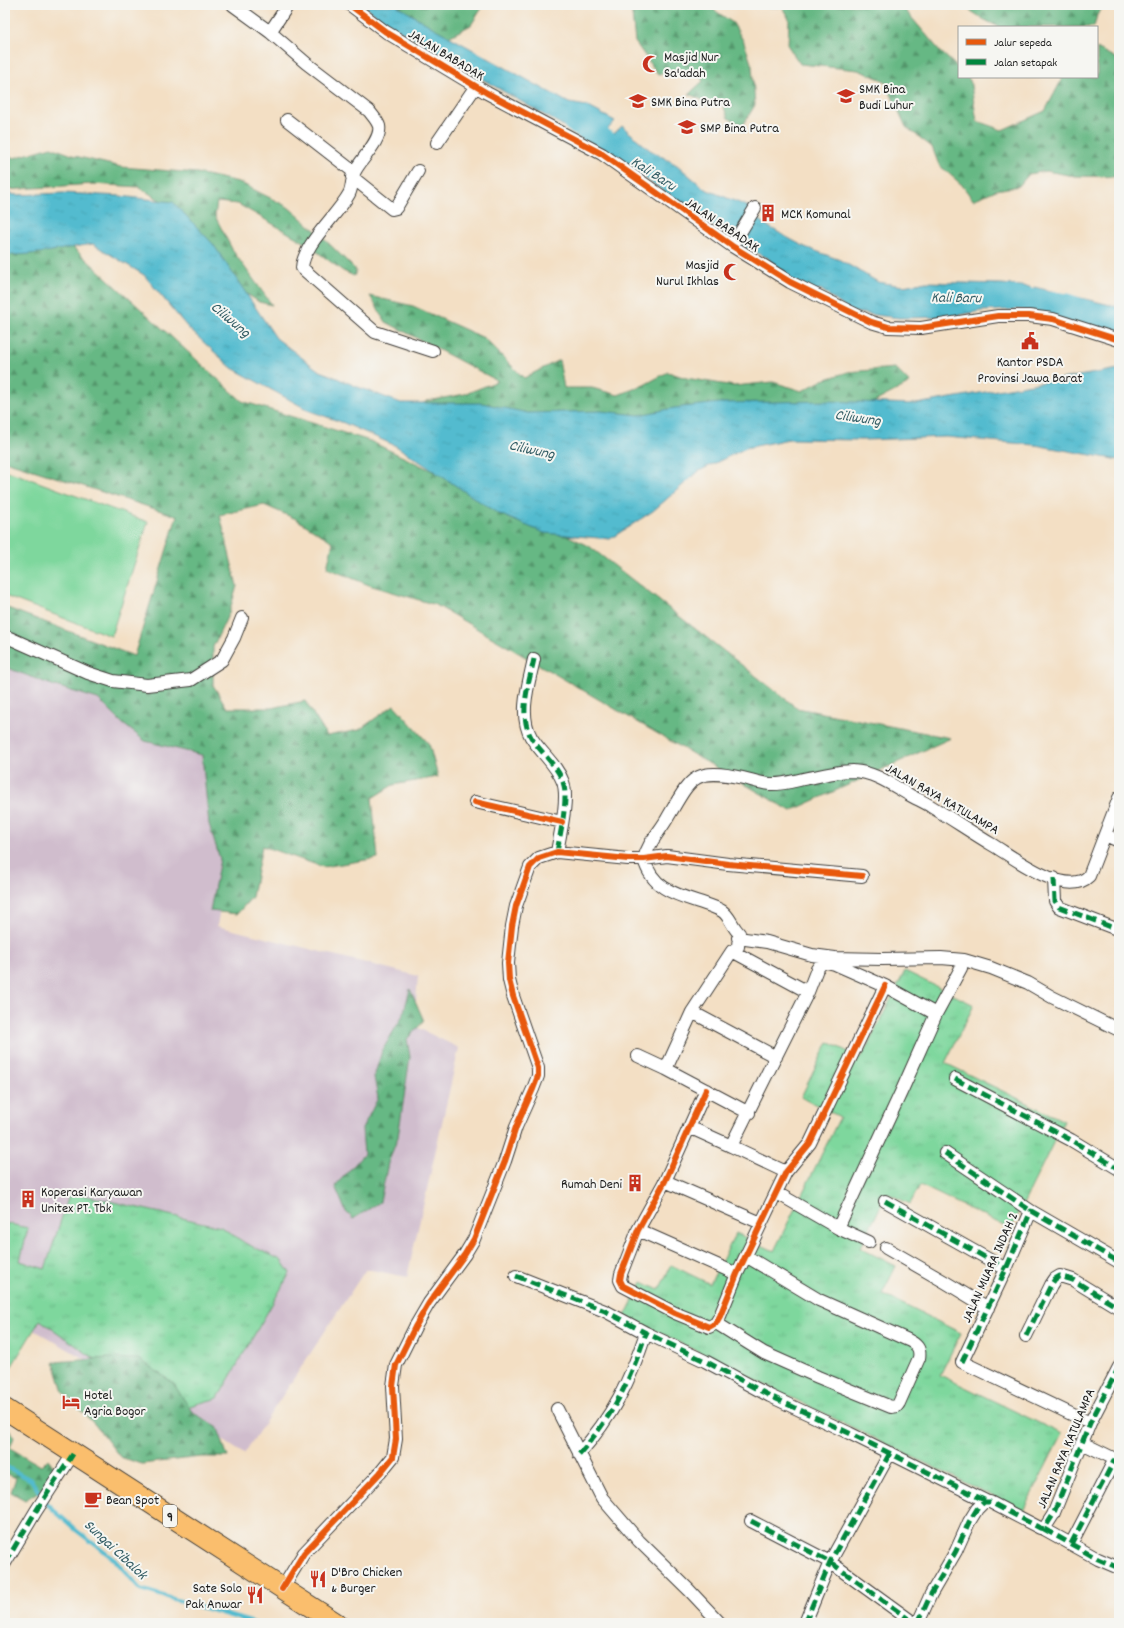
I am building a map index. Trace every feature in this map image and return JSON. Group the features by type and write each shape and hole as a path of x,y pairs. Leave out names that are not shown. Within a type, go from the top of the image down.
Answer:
{"highway":[{"name":"9","path":"5,1409 336,1623"}],"street":[{"path":"233,5 270,32 306,63 368,111 379,126 379,132 375,141 353,175 350,193 305,254 302,268 375,332 434,351"},
{"path":"270,32 288,5"},
{"name":"JALAN BABADAK","path":"350,5 386,32 476,86 602,154 732,245 790,282 843,309 877,324 888,327 921,328 998,316 1029,316 1053,319 1119,340"},
{"path":"437,143 476,86"},
{"path":"287,120 392,209 396,208 418,171"},
{"path":"732,245 755,208"},
{"path":"5,636 88,673 113,681 147,685 191,680 222,660 234,638 242,618"},
{"path":"534,659 528,688 525,720 531,736 563,781 565,791 557,852"},
{"name":"JALAN RAYA KATULAMPA","path":"644,859 650,844 668,818 683,791 697,777 706,775 730,776 760,783 775,784 788,783 840,772 854,771 868,773 890,782 1019,863 1054,878 1074,882 1083,881 1089,876 1119,798"},
{"path":"475,802 562,822"},
{"path":"1105,835 1119,841"},
{"path":"282,1589 304,1553 380,1473 393,1457 396,1439 393,1386 396,1365 407,1341 429,1303 465,1254 474,1239 505,1161 516,1126 538,1076 538,1068 510,986 508,963 514,913 530,867 539,858 557,852 621,859 644,859 668,856 728,864 862,876"},
{"path":"644,859 650,875 660,885 724,912 739,933 738,947 732,951 692,1012 666,1069"},
{"path":"1054,878 1055,901 1059,907 1119,930"},
{"path":"738,938 767,942 801,952 826,957 855,959 941,958 964,960 991,968 1028,983 1052,997 1119,1030"},
{"path":"732,951 808,992"},
{"path":"731,1146 749,1113 808,992 817,969 821,964 826,962 835,964 885,986 936,1014"},
{"path":"838,1228 936,1014 961,968"},
{"path":"706,1090 665,1181 638,1230 621,1274 621,1284 652,1302 699,1324 709,1327 716,1323 737,1274 786,1172 810,1143 885,986"},
{"path":"692,1012 776,1058"},
{"path":"638,1056 666,1069 749,1113"},
{"path":"955,1079 1071,1140 1119,1169"},
{"path":"689,1127 786,1172"},
{"path":"945,1153 1031,1211"},
{"path":"665,1181 761,1223"},
{"path":"777,1193 838,1228 869,1242"},
{"path":"885,1200 1006,1269"},
{"name":"JALAN MUARA INDAH 2","path":"1090,1423 962,1362 1006,1269 1031,1211 1119,1262"},
{"path":"638,1230 737,1274"},
{"path":"886,1248 988,1308"},
{"path":"716,1323 764,1353 818,1377 891,1407 896,1407 899,1403 919,1358 920,1351 917,1345 819,1300 746,1256"},
{"name":"JALAN RAYA KATULAMPA","path":"516,1276 606,1311 646,1333 705,1360 770,1396 890,1453 1022,1520 1044,1529 1053,1515 1090,1423 1119,1367"},
{"path":"1026,1336 1051,1285 1057,1277 1064,1277 1073,1280 1119,1308"},
{"path":"579,1454 597,1434 613,1410 633,1368 646,1333"},
{"path":"557,1409 596,1488 613,1512 644,1546 720,1623"},
{"path":"1071,1544 1117,1460 1082,1443"},
{"path":"805,1623 830,1562 890,1453"},
{"path":"5,1563 36,1511 61,1475 73,1454"},
{"path":"918,1623 932,1594 954,1556 972,1517 980,1506 986,1501"},
{"path":"751,1520 830,1562 914,1623"},
{"path":"1044,1529 1098,1559 1119,1568"}],"shaded area":[{"path":"5,657 245,762 217,926 418,976 414,1026 459,1048 407,1277 366,1269 244,1454 189,1418 27,1326 5,1366"}],"green space":[{"path":"395,5 484,5 471,25 445,39"},
{"path":"631,5 707,5 733,23 744,42 752,66 755,105 743,125 728,118 723,105 711,104 689,94 703,81 697,70 658,74 635,42"},
{"path":"753,5 905,5 906,11 940,51 958,68 958,78 968,78 970,80 977,121 1002,130 1045,111 1062,79 1061,78 1098,78 1098,49 1119,60 1119,177 1074,176 1046,171 1029,174 1019,186 996,190 973,200 962,185 939,165 932,147 906,127 885,81 858,70 800,64 788,46 789,19 782,7 755,7"},
{"path":"962,5 1105,5 1097,15 1094,26 997,26 983,19"},
{"path":"51,147 75,156 121,167 197,173 239,182 288,207 316,231 354,268 356,272 354,276 343,271 304,242 238,204 217,202 215,216 233,251 272,305 259,302 241,290 180,213 139,187 93,184 5,190 5,154 14,158"},
{"path":"55,231 242,401 370,441 589,546 797,708 951,738 791,811 436,605 369,585 327,568 333,542 296,519 264,505 220,515 237,586 229,613 213,647 213,685 227,708 271,708 305,701 327,736 359,730 394,705 429,744 438,777 393,785 372,798 378,858 323,867 262,846 252,897 237,914 210,911 220,859 209,824 202,755 145,741 122,723 98,699 52,685 5,667 5,607 134,656 177,516 5,461 5,246"},
{"path":"370,296 413,306 484,338 524,378 559,360 564,388 592,388 618,395 644,385 668,372 686,378 734,386 773,382 802,391 823,380 848,372 895,368 910,383 863,408 634,427 414,408 427,401 465,394 498,381 386,322"},
{"path":"5,470 148,522 111,636 5,596"},
{"path":"905,971 974,1005 945,1063 1064,1121 1011,1229 920,1185 910,1204 887,1193 860,1248 896,1266 882,1294 961,1333 940,1375 1062,1434 1023,1511 625,1316 642,1282 659,1290 671,1265 710,1284 736,1233 774,1251 840,1117 801,1097 828,1042 861,1058"},
{"path":"410,989 424,1021 407,1039 410,1057 398,1137 388,1163 380,1202 353,1219 346,1212 335,1186 364,1154 362,1129 378,1098 374,1077 382,1051 403,1015"},
{"path":"70,1192 221,1227 245,1243 281,1260 290,1273 218,1398 186,1407 117,1375 40,1320 5,1377 5,1223 28,1228 20,1261 45,1269"},
{"path":"108,1358 139,1359 173,1383 193,1413 217,1426 228,1457 201,1457 142,1464 120,1457 96,1426 63,1392 54,1362"},
{"path":"10,1430 14,1437 10,1448 41,1466 48,1459 55,1468 43,1489 25,1500 11,1492 16,1478 5,1473 5,1431"}],"water":[{"path":"363,5 396,5 432,27 569,103 587,106 615,121 595,144 440,55 378,17"},
{"path":"622,126 650,150 677,165 705,189 752,208 733,240 600,147"},
{"name":"Ciliwung","path":"5,193 17,195 63,193 120,196 173,202 213,244 276,338 318,370 401,403 482,403 528,413 601,411 639,415 674,408 719,403 827,401 916,404 1119,369 1119,460 1035,445 946,437 865,440 789,439 746,448 699,471 653,511 610,539 544,533 497,513 396,446 344,423 310,411 232,368 188,328 144,275 93,244 38,253 5,255"},
{"path":"756,217 769,227 805,247 840,260 878,282 903,286 926,282 1002,284 1030,287 1025,309 981,311 949,317 899,318 851,312 820,289 814,293 777,271 768,258 739,245"},
{"path":"1034,287 1119,307 1119,338 1030,310"}],"waterway":[{"name":"Kali Baru","path":"574,121 631,158"},
{"name":"Kali Baru","path":"996,298 1019,298 1067,305 1119,323"},
{"name":"Sungai Cibalok","path":"5,1466 31,1480 47,1504 77,1531 115,1560 140,1589 254,1623"}],"marked path":[{"path":"534,659 527,688 525,718 531,737 557,770 565,789 565,806 557,852"},
{"path":"1054,878 1055,901 1059,907 1119,930"},
{"path":"955,1079 1071,1140 1119,1169"},
{"path":"945,1153 1031,1211"},
{"path":"885,1201 1006,1269"},
{"path":"962,1362 1006,1269 1031,1211 1119,1262"},
{"path":"516,1276 605,1311 646,1333 705,1361 770,1396 849,1433 986,1501"},
{"path":"1026,1336 1051,1285 1055,1279 1060,1276 1073,1280 1119,1308"},
{"path":"579,1454 602,1426 611,1412 634,1367 646,1333"},
{"path":"918,1623 931,1594 956,1551 969,1522 977,1509 984,1502 990,1502 1044,1529 1053,1515 1090,1423 1119,1367"},
{"path":"805,1623 830,1562 890,1453"},
{"path":"5,1563 36,1511 73,1454"},
{"path":"1071,1544 1115,1459"},
{"path":"751,1521 830,1562 914,1623"},
{"path":"1044,1529 1098,1559 1119,1568"}],"cycle path":[{"path":"350,5 386,32 487,93 602,154 732,246 790,282 871,322 888,327 921,328 998,316 1029,316 1053,319 1119,340"},
{"path":"475,802 562,822"},
{"path":"282,1589 304,1553 380,1473 393,1457 396,1439 393,1386 396,1365 429,1303 465,1254 474,1239 505,1161 516,1127 538,1076 538,1068 513,996 509,980 508,963 516,906 530,867 539,858 557,852 628,859 644,859 667,856 728,864 862,876"},
{"path":"706,1090 665,1181 638,1230 620,1280 623,1286 675,1313 709,1327 716,1323 720,1316 737,1274 786,1172 810,1143 885,986"}],"place":[{"name":"Masjid Nur Sa'adah","path":"651,64"},
{"name":"SMK Bina Budi Luhur","path":"846,96"},
{"name":"SMK Bina Putra","path":"638,101"},
{"name":"SMP Bina Putra","path":"687,127"},
{"name":"MCK Komunal","path":"768,213"},
{"name":"Masjid Nurul Ikhlas","path":"732,272"},
{"name":"Kantor PSDA Provinsi Jawa Barat","path":"1030,341"},
{"name":"Rumah Deni","path":"635,1183"},
{"name":"Koperasi Karyawan Unitex PT. Tbk","path":"28,1199"},
{"name":"Hotel Agria Bogor","path":"71,1402"},
{"name":"Bean Spot","path":"93,1499"},
{"name":"D'Bro Chicken & Burger","path":"318,1579"},
{"name":"Sate Solo Pak Anwar","path":"255,1595"}]}
